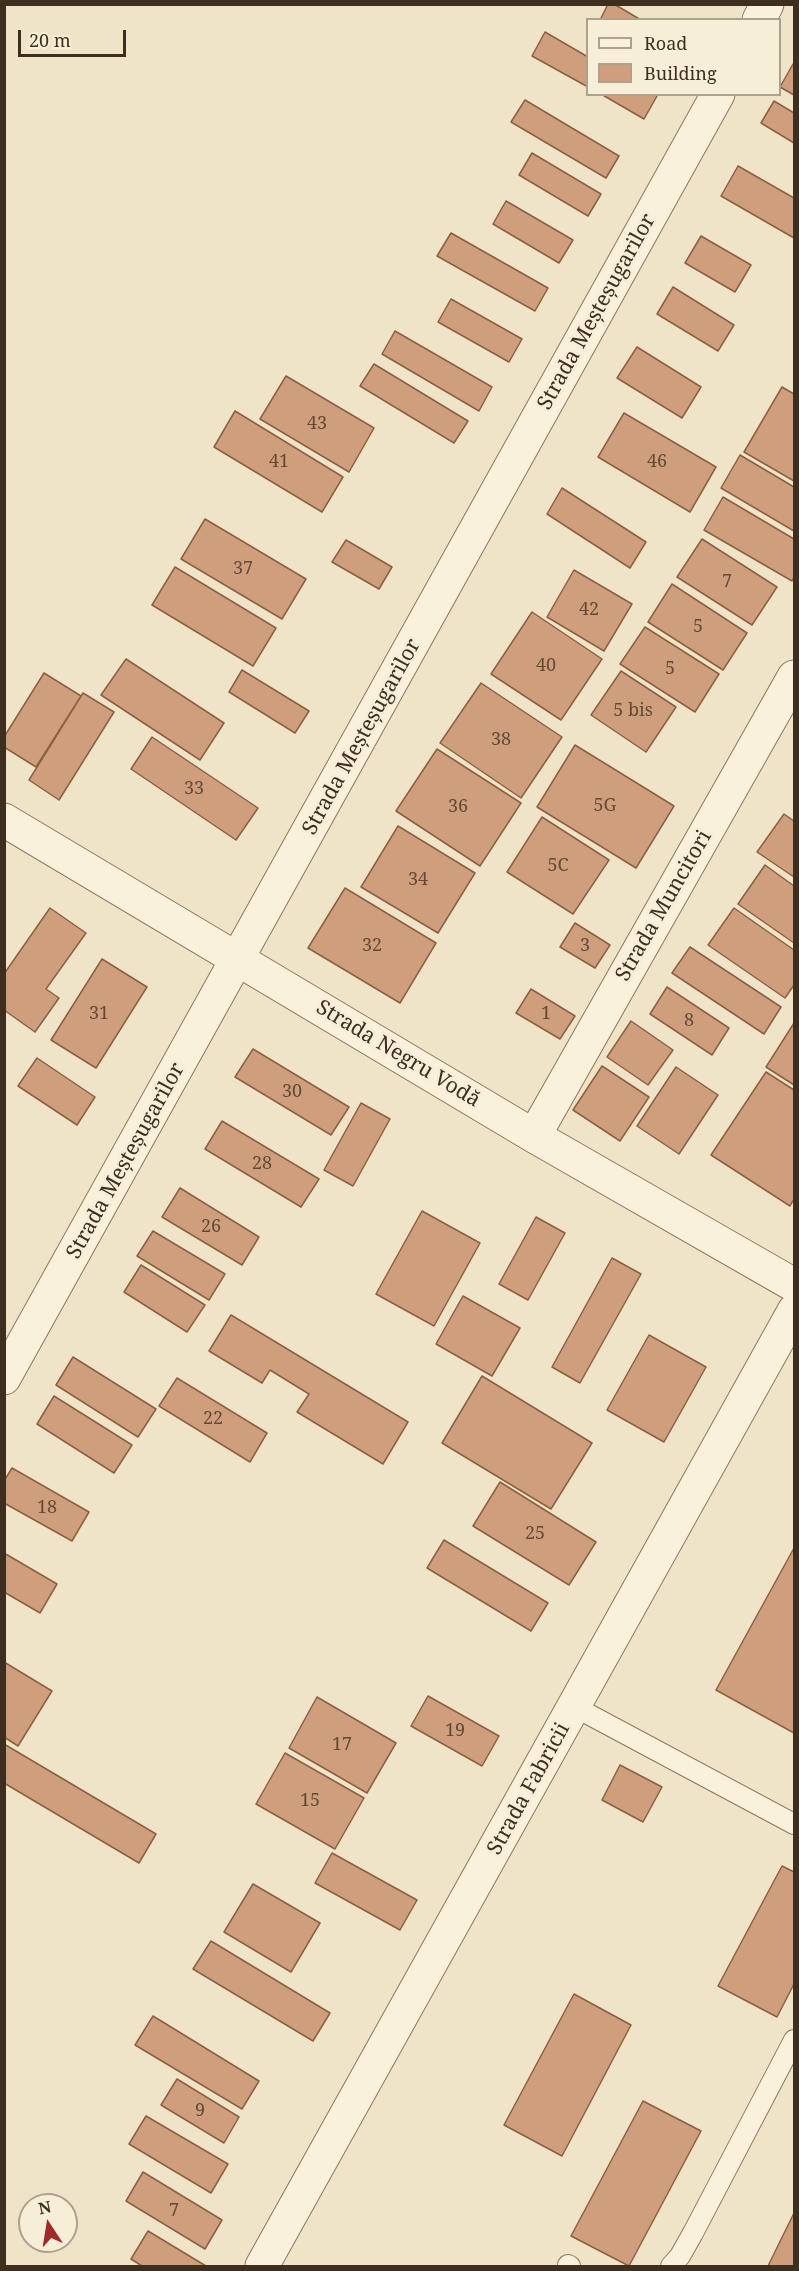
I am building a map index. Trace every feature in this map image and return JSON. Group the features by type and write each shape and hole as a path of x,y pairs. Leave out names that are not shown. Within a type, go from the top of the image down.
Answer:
{"street":[{"path":"760,18 767,4"},
{"name":"Strada Meșteșugarilor","path":"4,1378 717,96"},
{"name":"Strada Muncitori","path":"534,1136 795,677"},
{"name":"Strada Negru Vodă","path":"4,820 534,1136 795,1285"},
{"name":"Strada Fabricii","path":"262,2266 795,1311"}],"lane":[{"path":"575,1707 795,1824"},
{"path":"671,2266 681,2256 795,2040"}],"building":[{"path":"608,4 614,4 638,18 601,18"},
{"path":"545,32 586,56 586,86 532,56"},
{"path":"793,64 794,95 781,88"},
{"path":"604,96 657,96 644,119"},
{"path":"525,100 619,156 606,178 511,122"},
{"path":"774,101 794,113 794,143 761,123"},
{"path":"532,153 601,194 588,216 519,175"},
{"path":"738,166 794,198 794,238 721,196"},
{"path":"506,201 573,240 559,263 493,224"},
{"path":"451,233 548,288 535,311 437,256"},
{"path":"701,236 751,265 735,292 685,263"},
{"path":"673,287 734,325 718,351 657,314"},
{"path":"451,299 522,339 509,362 438,322"},
{"path":"395,331 492,387 479,411 382,354"},
{"path":"637,347 701,387 682,418 617,378"},
{"path":"374,364 468,421 454,443 360,386"},
{"path":"286,376 374,428 349,472 260,419"},
{"path":"782,387 794,394 794,481 744,452"},
{"path":"235,411 343,477 322,512 214,447"},
{"path":"624,413 716,467 690,512 598,457"},
{"path":"740,455 794,487 794,531 721,488"},
{"path":"562,488 646,542 630,568 547,514"},
{"path":"723,497 794,539 794,577 792,581 704,530"},
{"path":"205,519 306,579 282,619 181,559"},
{"path":"702,539 777,587 752,625 677,577"},
{"path":"346,540 392,567 379,589 332,562"},
{"path":"175,567 276,628 253,666 152,605"},
{"path":"574,570 632,604 604,651 547,617"},
{"path":"672,584 747,633 723,670 648,622"},
{"path":"532,612 602,659 561,720 491,674"},
{"path":"645,627 719,674 695,712 620,664"},
{"path":"126,659 224,723 200,760 101,695"},
{"path":"242,670 309,711 295,733 229,692"},
{"path":"621,671 676,707 646,752 591,715"},
{"path":"44,673 81,696 36,767 4,747 4,737"},
{"path":"481,683 562,737 521,798 440,743"},
{"path":"83,693 114,712 59,800 29,780"},
{"path":"152,737 258,808 236,840 131,769"},
{"path":"575,745 674,806 636,868 537,807"},
{"path":"437,749 521,803 480,866 396,811"},
{"path":"784,814 794,821 794,877 757,852"},
{"path":"542,817 609,860 573,914 507,872"},
{"path":"398,826 475,873 438,933 361,887"},
{"path":"765,865 794,886 794,943 738,904"},
{"path":"345,888 436,943 400,1003 308,948"},
{"path":"50,908 86,933 46,989 59,998 35,1032 4,1010 4,974"},
{"path":"734,908 794,950 794,985 785,998 708,945"},
{"path":"575,923 610,945 595,968 560,947"},
{"path":"690,947 781,1007 764,1034 672,973"},
{"path":"102,959 147,987 96,1068 51,1040"},
{"path":"667,987 729,1028 712,1055 650,1014"},
{"path":"531,989 575,1016 560,1039 516,1013"},
{"path":"631,1021 673,1050 648,1085 607,1057"},
{"path":"794,1023 794,1085 766,1067"},
{"path":"253,1049 349,1107 331,1135 235,1077"},
{"path":"37,1058 95,1097 77,1125 18,1086"},
{"path":"602,1066 649,1097 620,1141 573,1110"},
{"path":"676,1067 718,1095 679,1154 637,1126"},
{"path":"766,1072 794,1090 794,1199 790,1206 711,1155"},
{"path":"361,1103 390,1119 353,1186 324,1170"},
{"path":"222,1121 319,1179 301,1207 205,1149"},
{"path":"180,1188 259,1237 242,1265 162,1217"},
{"path":"422,1211 480,1243 434,1326 376,1294"},
{"path":"536,1217 565,1233 528,1300 499,1284"},
{"path":"153,1231 225,1274 209,1300 137,1256"},
{"path":"612,1258 641,1274 580,1383 552,1367"},
{"path":"141,1265 205,1305 187,1332 124,1292"},
{"path":"463,1296 520,1328 492,1376 436,1344"},
{"path":"231,1315 408,1422 383,1464 297,1412 309,1394 270,1370 262,1383 209,1351"},
{"path":"649,1335 706,1367 664,1442 607,1410"},
{"path":"73,1357 156,1409 138,1437 56,1385"},
{"path":"482,1376 592,1443 551,1509 442,1443"},
{"path":"177,1378 267,1433 250,1462 159,1406"},
{"path":"54,1396 132,1445 114,1473 37,1424"},
{"path":"12,1468 89,1512 72,1541 4,1503 4,1481"},
{"path":"500,1482 596,1542 569,1585 473,1526"},
{"path":"444,1540 548,1603 531,1631 427,1568"},
{"path":"794,1548 794,1733 716,1690"},
{"path":"4,1553 57,1584 40,1613 4,1592"},
{"path":"4,1662 52,1691 18,1746 4,1737"},
{"path":"428,1696 499,1736 482,1766 411,1726"},
{"path":"317,1697 396,1743 367,1793 289,1748"},
{"path":"4,1744 156,1834 139,1863 4,1783"},
{"path":"285,1753 364,1798 335,1849 256,1804"},
{"path":"620,1765 662,1787 643,1822 602,1800"},
{"path":"332,1853 417,1900 400,1930 315,1883"},
{"path":"782,1866 794,1872 794,1984 777,2017 718,1986"},
{"path":"253,1884 320,1923 291,1972 224,1932"},
{"path":"211,1941 330,2013 313,2041 193,1969"},
{"path":"574,1994 631,2025 562,2156 504,2125"},
{"path":"153,2016 259,2081 242,2109 135,2045"},
{"path":"177,2079 239,2117 224,2143 161,2105"},
{"path":"643,2101 701,2131 629,2266 571,2236"},
{"path":"146,2116 228,2164 211,2193 129,2144"},
{"path":"143,2172 222,2220 205,2249 126,2201"},
{"path":"794,2213 794,2266 768,2266"},
{"path":"148,2231 206,2266 142,2266 131,2259"}]}
